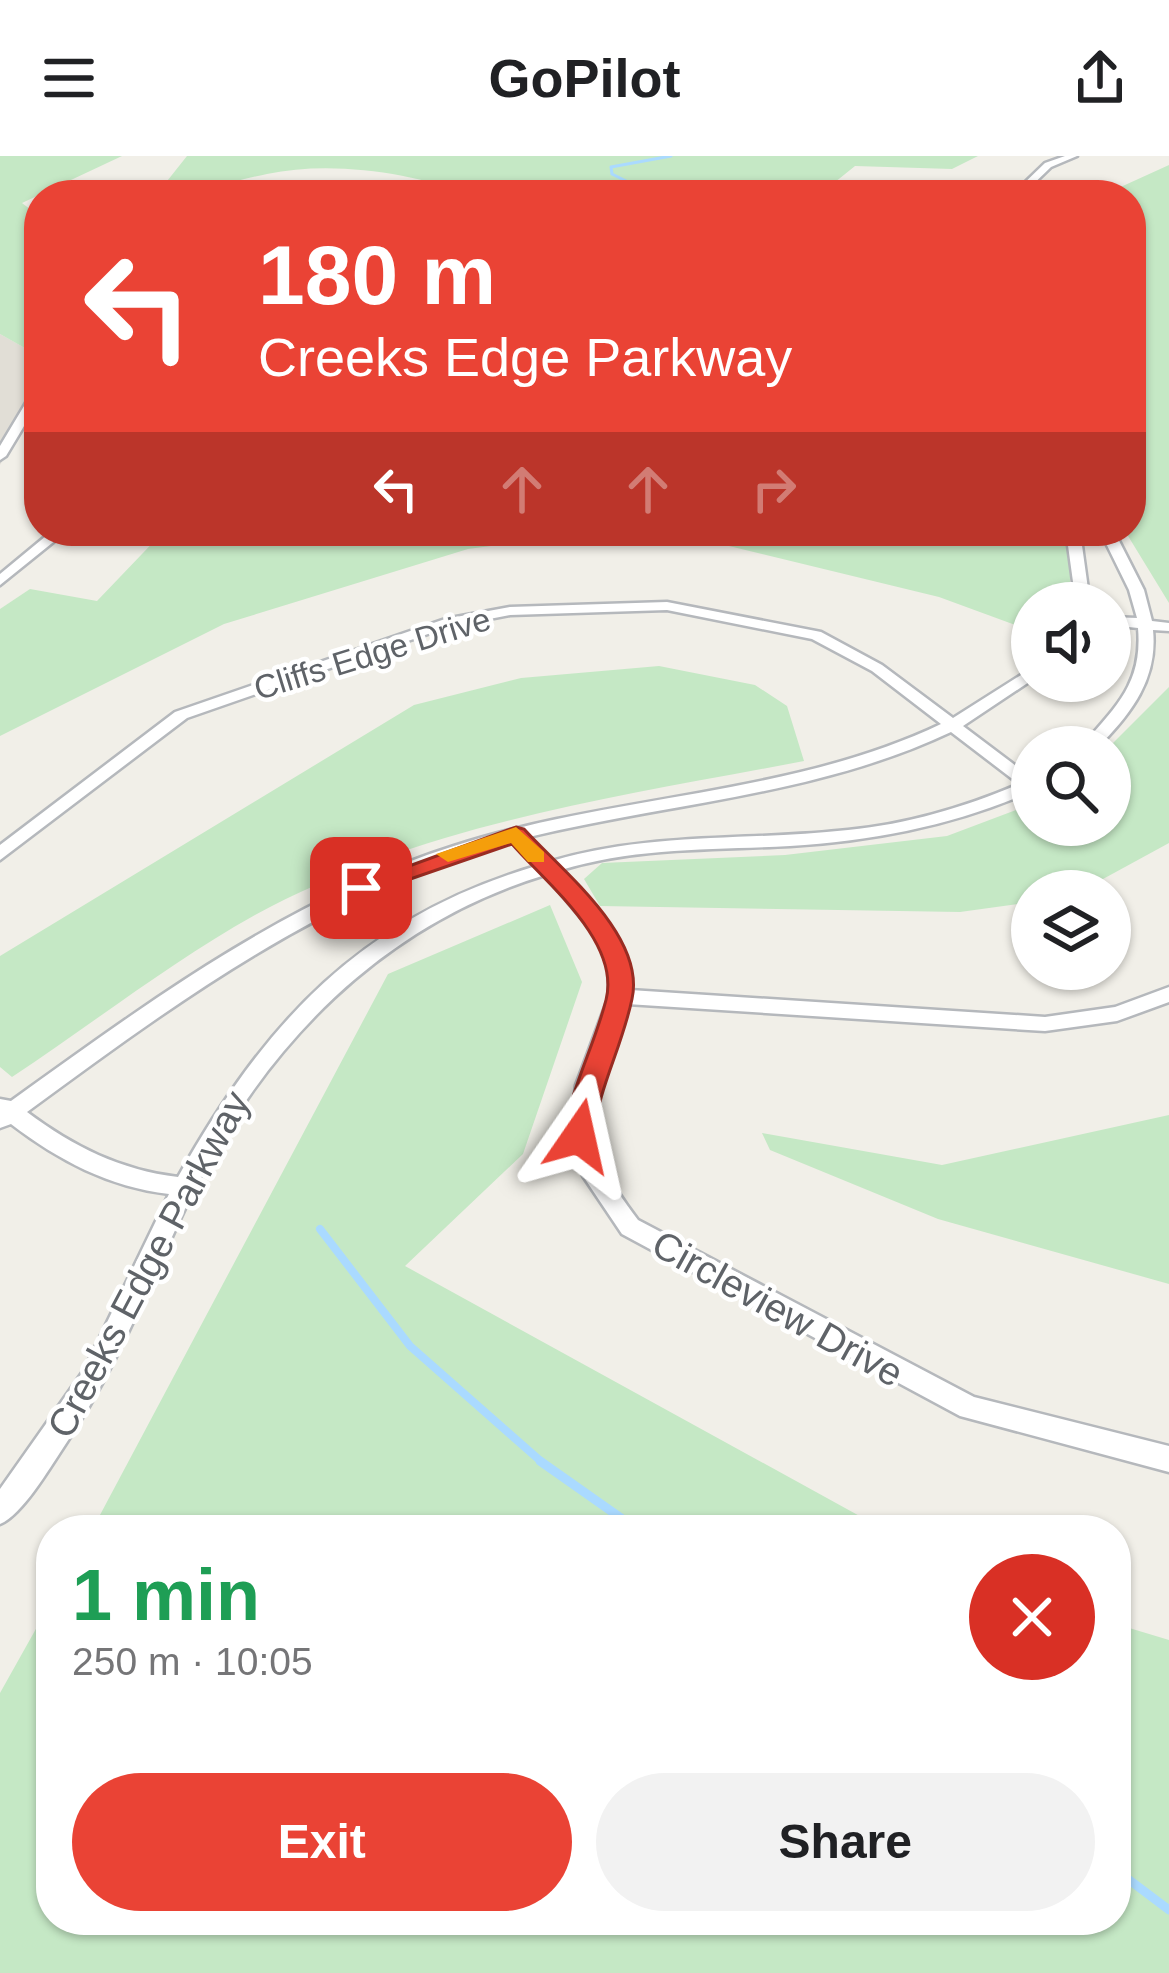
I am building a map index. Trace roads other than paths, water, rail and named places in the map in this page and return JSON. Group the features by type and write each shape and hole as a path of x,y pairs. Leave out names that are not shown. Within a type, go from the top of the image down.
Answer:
{"street":[{"path":"1032,180 1048,165 1073,156"},
{"path":"0,456 24,418"},
{"path":"11,441 24,442"},
{"path":"0,581 42,546"},
{"path":"1075,546 1080,582"},
{"path":"1107,726 1138,691 1148,660 1150,625 1139,588 1115,546"},
{"name":"Cliffs Edge Drive","path":"0,854 181,715 445,622 510,610 667,606 816,635 863,658 1011,769"},
{"path":"1131,623 1169,627"},
{"path":"184,1187 134,1183 82,1163 4,1112 269,932 398,872 516,834 858,764 956,727 1011,688"},
{"name":"Creeks Edge Parkway","path":"0,1511 48,1451 95,1375 184,1187 258,1063 331,983 425,916 545,868 678,843 881,831 971,809 1011,793"},
{"path":"516,834 606,938 619,966 620,996 1046,1024 1117,1014 1169,994"},
{"name":"Circleview Drive","path":"620,996 584,1095 579,1136 592,1181 630,1227 969,1408 1169,1459"}],"waterway":[{"path":"624,180 612,174 611,167 671,156"},
{"path":"320,1229 410,1346 543,1463"},
{"path":"543,1463 617,1515"},
{"path":"1131,1881 1169,1910"}]}
